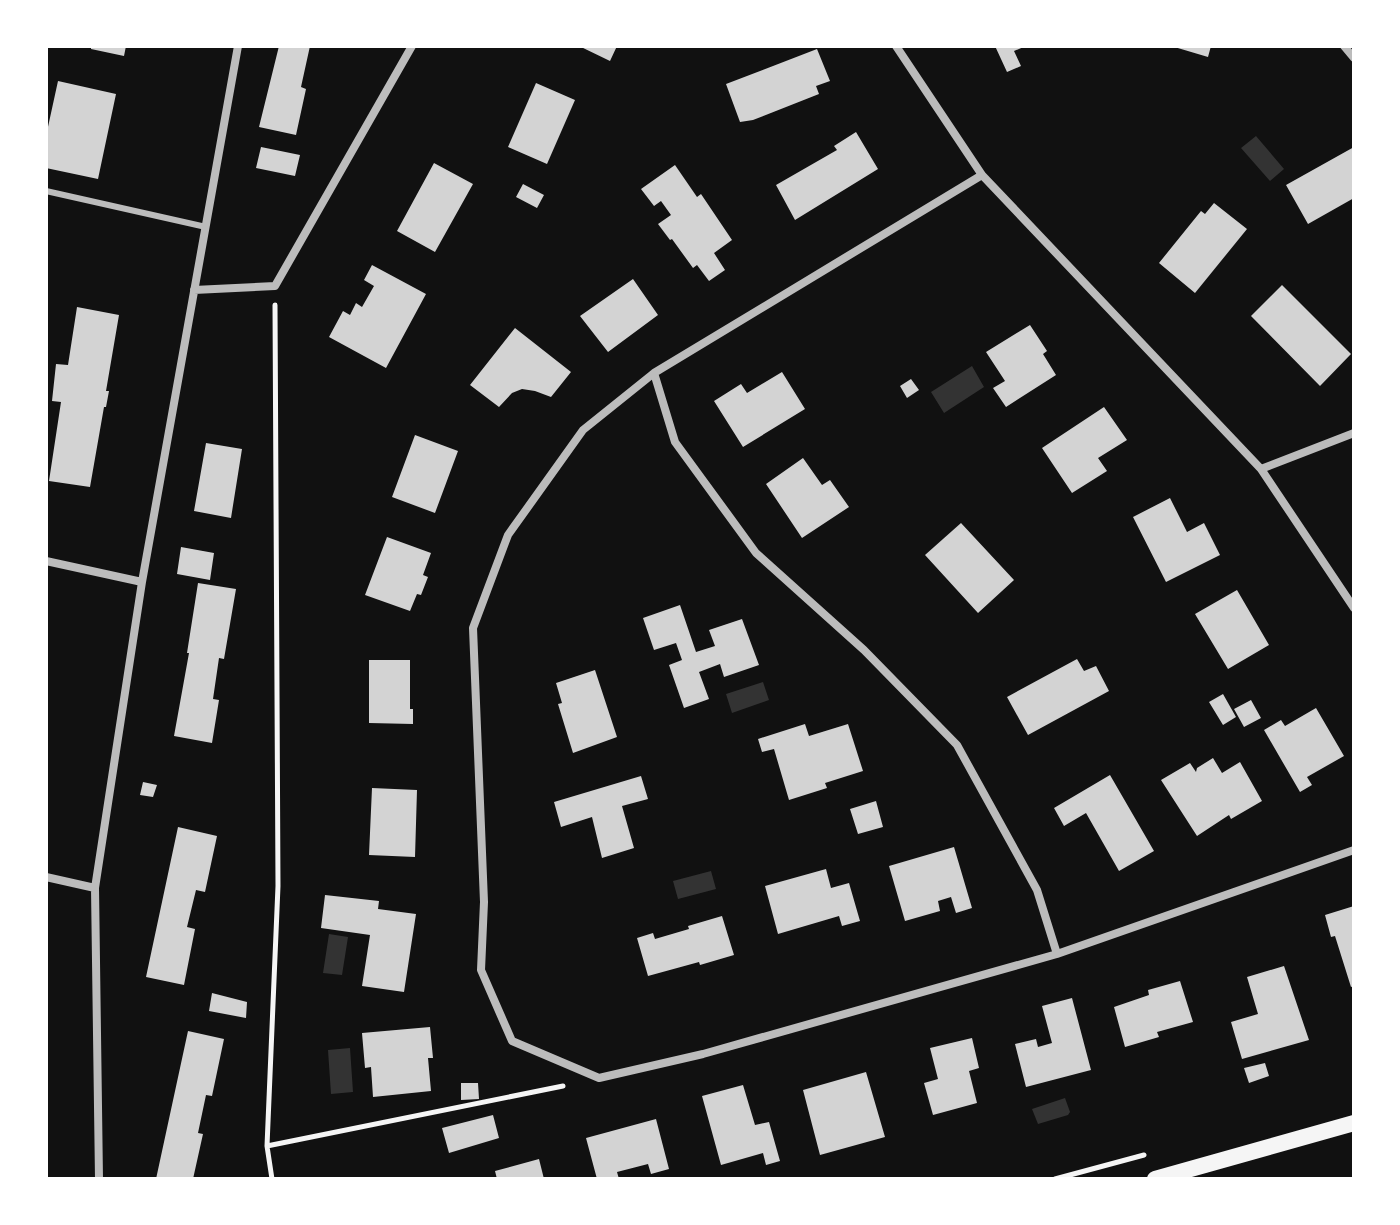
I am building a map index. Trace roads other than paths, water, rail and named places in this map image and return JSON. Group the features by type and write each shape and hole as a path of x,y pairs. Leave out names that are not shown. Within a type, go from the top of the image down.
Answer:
{"main road":[{"path":"1155,1179 1354,1123"}],"street":[{"path":"99,1179 95,888 142,582 238,46"},
{"path":"194,290 275,286 412,46"},
{"path":"896,46 982,175 1261,469 1354,608"},
{"path":"1344,46 1354,58"},
{"path":"982,175 654,373 583,430 508,535 473,628 484,902 481,970 512,1041 599,1078 703,1054 1057,954 1354,850"},
{"path":"654,373 675,442 756,553 864,650 957,745 1037,890 1057,954"},
{"path":"1261,469 1354,433"},
{"path":"46,561 142,582"},
{"path":"46,877 95,888"}],"lane":[{"path":"46,191 206,227"}]}
